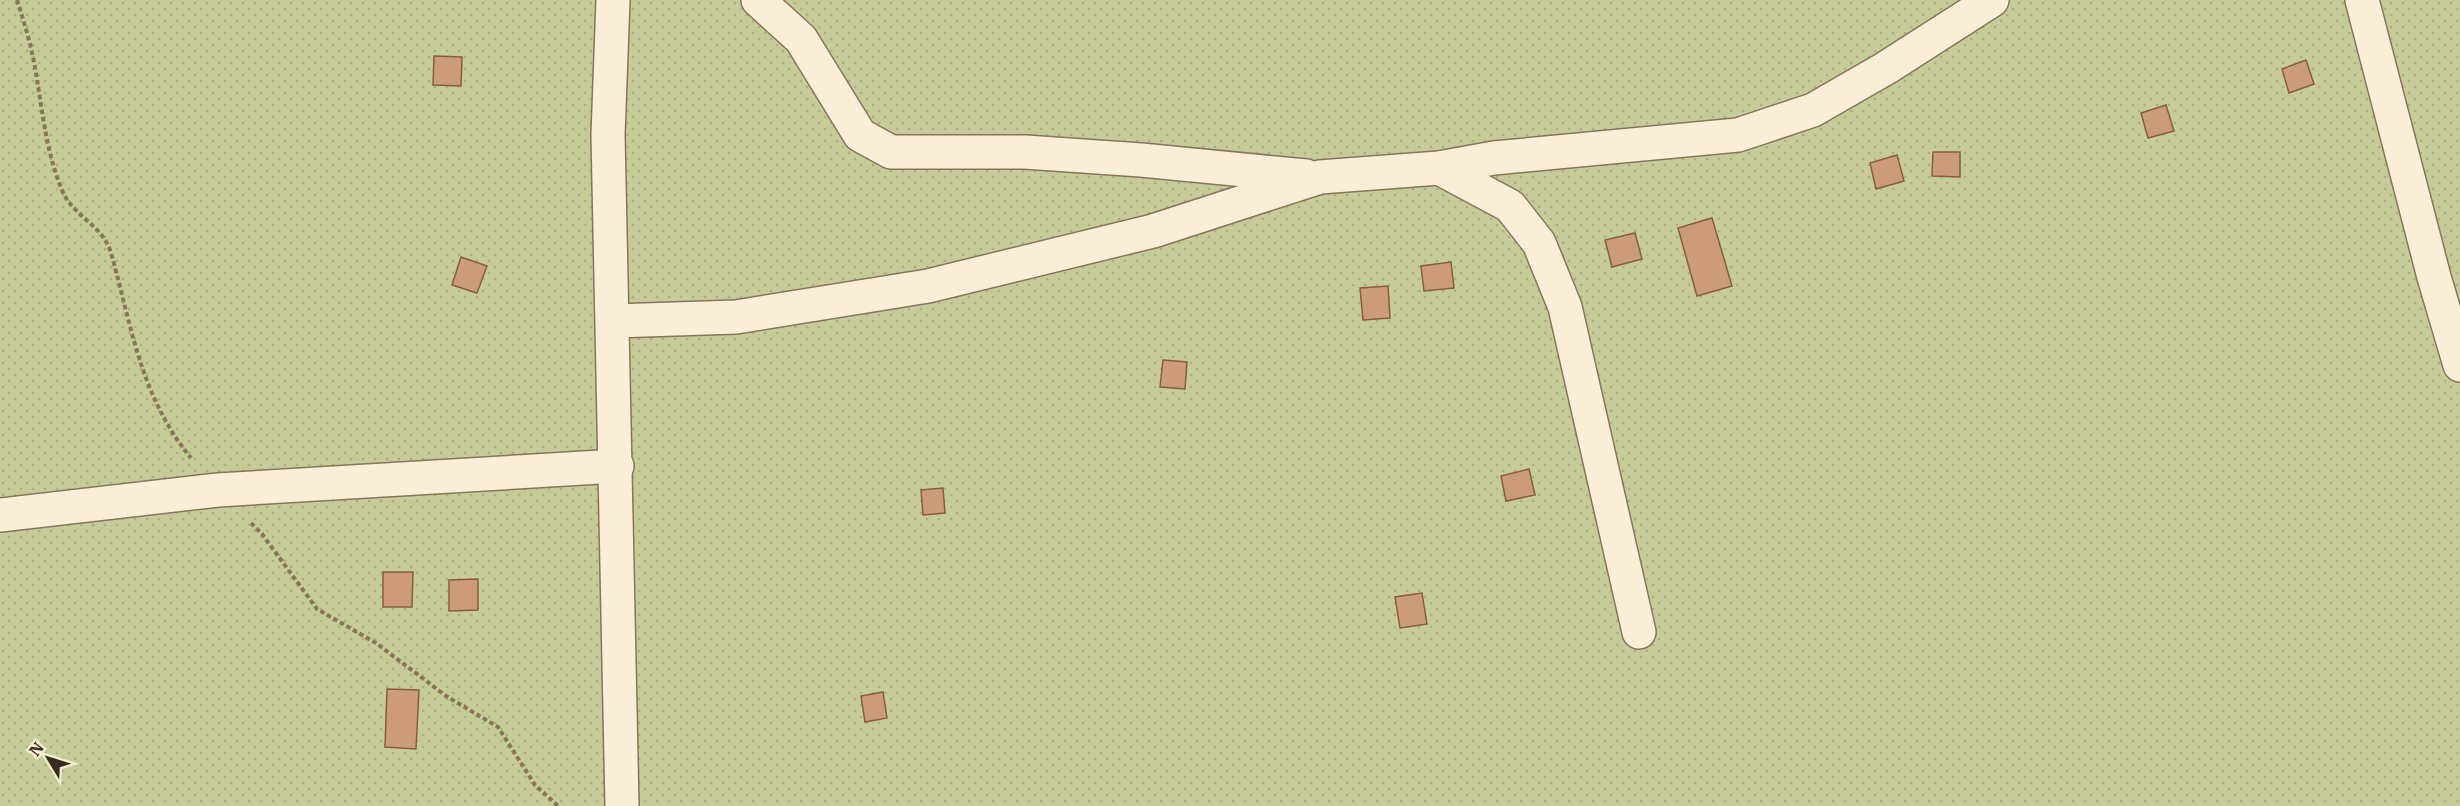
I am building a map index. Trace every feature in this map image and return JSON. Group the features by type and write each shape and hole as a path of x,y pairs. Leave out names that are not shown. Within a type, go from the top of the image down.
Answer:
{"street":[{"path":"613,0 608,135 614,321 622,806"},
{"path":"758,0 801,39 860,135 891,152 1025,152 1141,159 1320,177 1439,168 1494,158 1738,135 1813,110 1886,68 1992,0"},
{"path":"2362,0 2434,277 2460,365"},
{"path":"1439,168 1510,206 1539,243 1565,307 1639,632"},
{"path":"614,321 736,317 928,286 1153,231 1320,177"},
{"path":"0,515 218,490 617,466"}],"path":[{"path":"18,0 33,56 48,147 62,192 74,211 106,238 129,331 152,397 188,454 218,490 262,534 317,609 376,643 446,696 498,727 535,785 558,806"}],"green space":[{"path":"0,0 2460,0 2460,806 0,806"}],"building":[{"path":"434,56 462,57 461,86 433,85"},
{"path":"2306,60 2314,84 2289,93 2282,69"},
{"path":"2166,105 2174,131 2148,138 2141,113"},
{"path":"1933,152 1960,152 1960,177 1932,176"},
{"path":"1897,155 1904,181 1876,189 1870,163"},
{"path":"1712,218 1732,286 1697,296 1678,228"},
{"path":"1635,233 1642,259 1612,267 1605,240"},
{"path":"461,257 487,266 477,293 452,285"},
{"path":"1451,262 1454,288 1424,291 1421,266"},
{"path":"1388,286 1390,318 1363,320 1360,288"},
{"path":"1163,360 1187,362 1185,389 1160,387"},
{"path":"1529,469 1535,495 1506,501 1501,476"},
{"path":"943,488 945,513 923,515 921,490"},
{"path":"383,572 413,572 412,607 383,607"},
{"path":"478,579 478,610 449,611 449,580"},
{"path":"1422,593 1427,624 1400,628 1395,597"},
{"path":"387,689 419,690 416,749 385,747"},
{"path":"883,692 887,718 865,722 861,696"}]}
